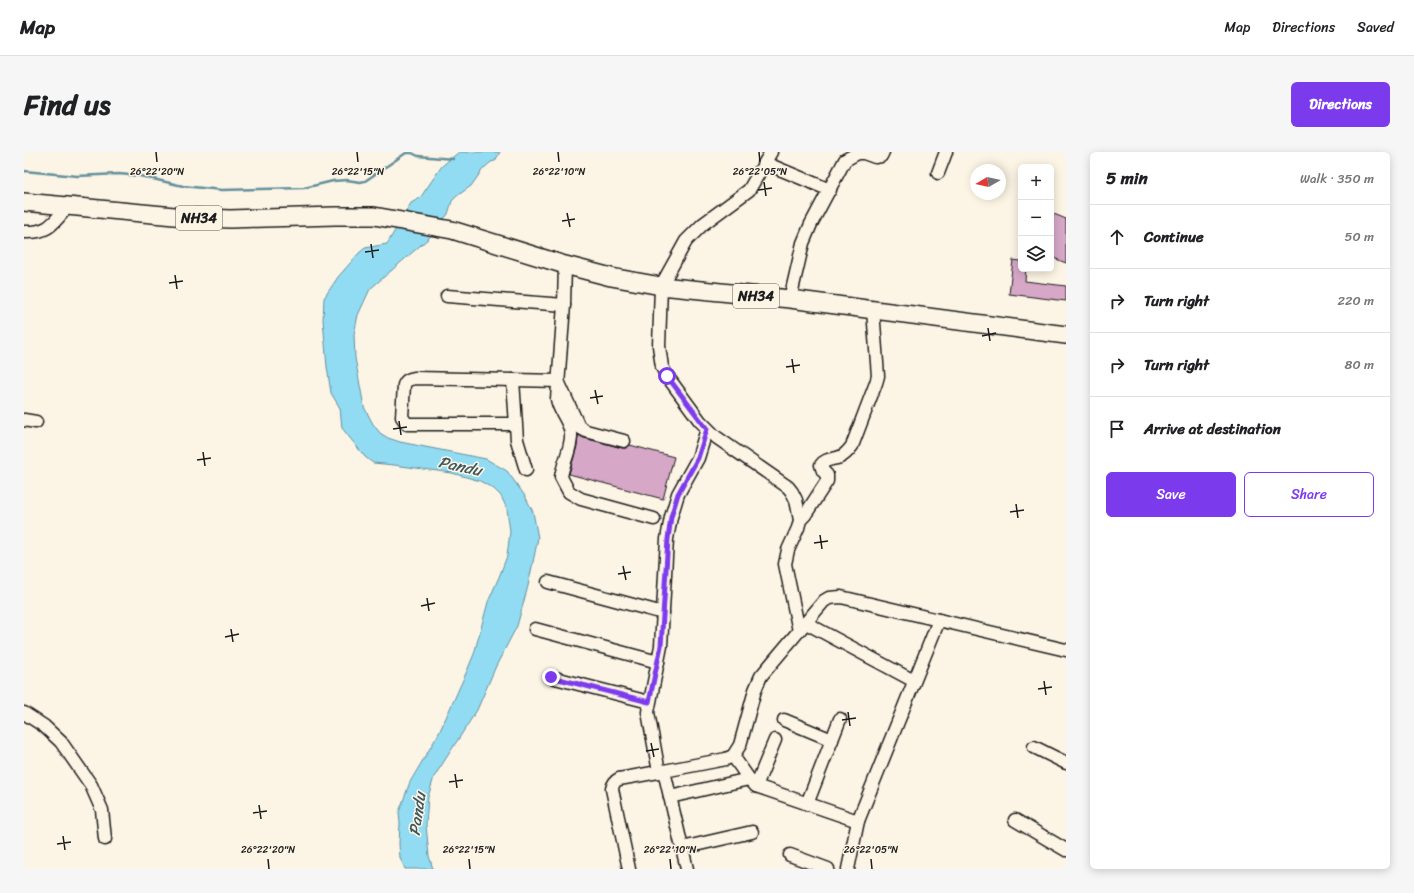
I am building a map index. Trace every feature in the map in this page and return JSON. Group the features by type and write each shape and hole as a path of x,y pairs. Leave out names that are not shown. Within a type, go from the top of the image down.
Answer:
{"highway":[{"name":"NH34","path":"24,202 185,217 230,219 374,216 452,230 611,278 661,286 790,299 1066,335"}],"street":[{"path":"771,152 749,190 703,224 686,242 661,286 659,346 662,367 667,376 707,429 716,437 788,487 792,492 796,500 800,520 788,550 786,564 802,627"},
{"path":"790,299 803,243 846,156 864,153 875,157 881,156 883,152"},
{"path":"938,174 946,152"},
{"path":"765,163 830,190"},
{"path":"24,232 35,232 49,227 66,206"},
{"path":"565,265 558,404 569,425 571,435 561,477 569,492 581,499 654,519"},
{"path":"447,296 564,305"},
{"path":"800,520 805,515 827,481 827,475 823,471 822,465 826,460 842,456 848,452 852,446 876,383 878,370 873,310"},
{"path":"515,424 407,424 402,418 404,385 409,379 415,378 558,381"},
{"path":"513,380 515,424 520,452 526,470"},
{"path":"558,381 579,427 586,431 624,441"},
{"path":"687,869 670,797 661,772 649,720 649,702 661,646 668,539 671,517 678,494 698,458 707,429"},
{"path":"548,582 663,613"},
{"path":"629,869 612,785 615,781 620,779 726,759 733,756 740,745 757,683 766,670 824,601 829,598 841,597 1066,650"},
{"path":"848,869 858,821 939,620"},
{"path":"802,627 914,681"},
{"path":"535,629 658,662"},
{"path":"551,677 649,702"},
{"path":"24,713 44,726 61,742 91,785 102,810 105,838"},
{"path":"807,804 840,719"},
{"path":"784,720 832,740"},
{"path":"753,783 775,740"},
{"path":"1034,747 1066,764"},
{"path":"733,756 753,783"},
{"path":"670,797 753,783 807,804 858,821"},
{"path":"1015,820 1066,850"},
{"path":"682,848 752,832"},
{"path":"790,855 828,869"}],"water":[{"name":"Pandu","path":"459,152 500,152 495,161 491,162 483,169 471,186 452,201 448,214 429,238 370,289 358,315 354,334 355,358 364,407 373,424 380,433 388,438 400,442 486,459 507,471 525,496 533,512 538,538 528,586 517,626 496,666 477,710 434,777 428,797 426,825 429,856 433,869 405,869 400,858 399,812 410,782 439,733 474,654 488,602 507,556 510,532 507,509 501,496 494,489 480,481 452,473 373,463 365,457 342,428 340,408 331,393 323,320 324,298 338,277 359,253 365,248 387,244 411,203 420,198 442,166"}],"building":[{"path":"1054,214 1066,219 1066,263 1054,258"},
{"path":"1013,260 1018,261 1018,272 1026,272 1025,281 1066,286 1066,301 1009,294"},
{"path":"578,435 622,448 626,448 630,445 674,457 663,499 569,474 577,446"}],"waterway":[{"path":"24,171 77,176 119,174 140,176 183,186 222,190 304,188 333,181 365,181 406,153 412,153 418,156 453,159"}],"route":[{"path":"551,677 649,702 661,646 668,539 673,506 698,458 707,429 667,376"}]}
